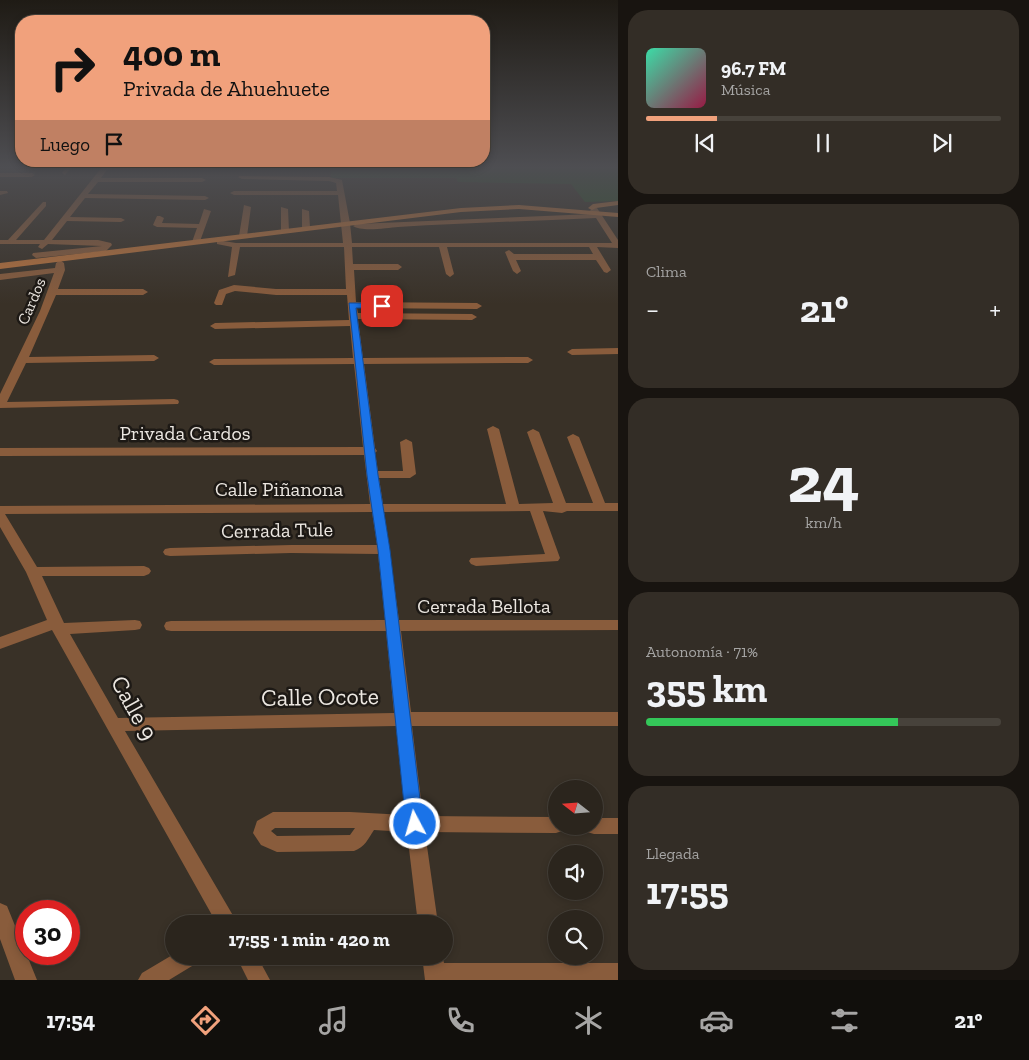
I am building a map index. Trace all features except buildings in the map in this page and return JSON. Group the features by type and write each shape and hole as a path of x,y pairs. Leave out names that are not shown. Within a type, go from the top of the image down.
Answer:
{"main road":[{"path":"0,266 35,259 306,228 491,213"},
{"path":"601,213 618,215"},
{"path":"0,270 61,267 220,242 350,225"}],"street":[{"path":"10,242 35,213"},
{"path":"35,259 69,213"},
{"path":"196,242 206,213"},
{"path":"243,236 246,213"},
{"path":"284,213 285,231"},
{"path":"306,213 306,228"},
{"path":"346,213 350,225 347,246 352,309 371,452 372,475 379,508 427,915"},
{"path":"350,225 381,226 588,213"},
{"path":"596,213 617,245"},
{"path":"160,218 157,225 202,226"},
{"path":"64,219 121,220"},
{"path":"0,242 98,242 108,246 103,249 35,259"},
{"path":"220,242 236,245 347,246 617,245"},
{"path":"231,275 236,245"},
{"path":"442,245 450,274"},
{"path":"506,245 518,271"},
{"path":"590,245 607,270"},
{"path":"512,257 598,257"},
{"path":"0,277 61,267"},
{"name":"Cardos","path":"0,405 22,360 61,267"},
{"path":"349,267 398,267"},
{"path":"219,303 222,292 234,288 268,292 352,309 472,317"},
{"path":"52,292 143,292"},
{"path":"215,326 352,309 477,306"},
{"path":"572,352 618,351"},
{"path":"22,360 154,358"},
{"path":"214,362 528,360"},
{"path":"0,405 174,402"},
{"path":"493,429 514,508"},
{"path":"533,432 562,509"},
{"path":"573,437 601,508"},
{"path":"372,475 410,474 406,442"},
{"name":"Privada Cardos","path":"0,452 371,452"},
{"path":"476,561 553,558 535,508"},
{"name":"Calle Piñanona","path":"0,510 618,508"},
{"name":"Calle 9","path":"0,516 33,572 58,626 112,725 223,915"},
{"name":"Cerrada Tule","path":"170,552 291,549 384,550"},
{"path":"33,572 89,570 144,572"},
{"path":"0,643 58,626 134,625"},
{"name":"Cerrada Bellota","path":"172,626 618,625"},
{"name":"Calle Ocote","path":"112,725 404,719 618,719"},
{"path":"368,822 360,837 354,843 277,844 268,841 263,836 262,829 265,823 273,820 548,825"},
{"path":"603,826 618,826"},
{"path":"0,913 26,980"},
{"path":"149,980 175,965"},
{"path":"251,965 260,980"},
{"path":"434,970 618,973"}],"route":[{"path":"382,306 352,305 371,452 372,475 379,508 415,824"}]}
